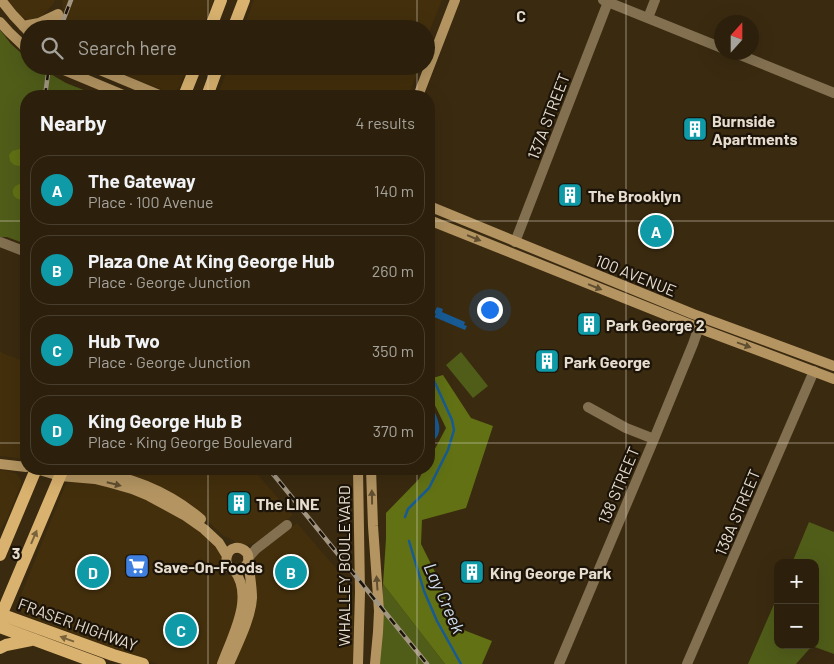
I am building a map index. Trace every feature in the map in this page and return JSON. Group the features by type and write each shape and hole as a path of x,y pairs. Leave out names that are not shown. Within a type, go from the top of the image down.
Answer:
{"main road":[{"path":"1,0 20,22"},
{"path":"213,20 221,0"},
{"path":"236,20 244,0"},
{"path":"435,52 455,0"},
{"path":"45,20 58,14 59,20"},
{"path":"0,22 20,43"},
{"path":"76,75 112,90"},
{"path":"112,75 148,90"},
{"path":"186,90 192,75"},
{"path":"209,90 215,75"},
{"path":"420,90 426,75"},
{"name":"100 AVENUE","path":"435,209 702,318 834,366"},
{"name":"100 AVENUE","path":"435,222 699,328 834,379"},
{"path":"0,464 20,466"},
{"path":"0,555 33,475"},
{"path":"1,615 61,475"},
{"path":"76,475 132,489 154,499 184,515 204,529 219,543 227,556 227,563 239,578 243,603 222,664"},
{"path":"115,475 131,479 178,501 244,554 252,592 251,604 249,614 229,664"},
{"name":"WHALLEY BOULEVARD","path":"358,475 360,630 358,664"},
{"name":"WHALLEY BOULEVARD","path":"371,475 379,612 375,664"},
{"path":"227,556 230,551 244,554"},
{"path":"234,570 242,569 244,554"},
{"name":"FRASER HIGHWAY","path":"1,615 143,664"},
{"name":"FRASER HIGHWAY","path":"0,627 100,664"},
{"path":"0,648 32,640"}],"street":[{"path":"648,18 655,0"},
{"path":"605,1 714,45"},
{"name":"137A STREET","path":"515,242 605,1"},
{"path":"753,60 834,93"},
{"path":"0,242 20,250"},
{"name":"138 STREET","path":"559,664 654,440 702,318"},
{"name":"138A STREET","path":"687,664 814,371"},
{"path":"588,407 626,428 654,440"},
{"path":"244,554 256,549 287,525"}],"shaded area":[{"path":"7,0 55,0 42,16 37,19 27,20 21,17"},
{"path":"62,0 214,0 206,20 65,20"},
{"path":"254,0 442,0 434,20 246,20"},
{"path":"125,75 184,75 177,90 163,90"},
{"path":"225,75 417,75 410,90 219,90"},
{"path":"0,352 20,360 20,458 0,456"},
{"path":"0,470 17,474 21,484 7,519 0,530"},
{"path":"110,475 258,475 293,515 257,542 249,545 239,544 224,536 205,519"},
{"path":"69,481 97,482 156,502 215,542 222,557 218,569 224,576 234,576 238,593 236,616 217,664 158,664 31,618 21,612 20,597 65,486"},
{"path":"297,523 353,588 353,664 231,664 253,561 258,554"}],"green space":[{"path":"0,30 20,52 20,75 52,75 84,90 20,90 20,242 7,237 0,237"},
{"path":"20,149 20,166 14,165 10,161 9,155 12,151"},
{"path":"20,184 20,199 13,194 14,187"},
{"path":"461,352 488,386 473,398 446,365"},
{"path":"443,375 471,418 493,426 466,508 422,520 421,544 440,582 456,627 492,641 482,664 445,664 383,584 386,513 421,475 435,475 435,449 446,428 435,405 435,377"},
{"path":"809,522 834,532 834,654 819,649 819,559 794,559"},
{"path":"383,584 445,664 379,664"},
{"path":"774,604 774,649 809,649 796,664 748,664"}],"water":[{"path":"437,307 443,309 442,312 465,322 464,325 467,326 465,330 435,317"},
{"path":"435,413 439,423 438,434 435,439"}],"waterway":[{"name":"Lay Creek","path":"405,517 408,509 429,488 448,450 454,430 452,420 435,383"},
{"name":"Lay Creek","path":"409,541 424,591 437,621 461,664"}],"railway":[{"path":"63,20 71,0"},
{"path":"46,90 48,75"},
{"path":"274,475 427,664"}],"place":[{"name":"Burnside Apartments","path":"695,129"},
{"name":"The Brooklyn","path":"570,195"},
{"name":"The Gateway","path":"656,231"},
{"name":"Park George 2","path":"589,324"},
{"name":"Park George","path":"547,361"},
{"name":"The LINE","path":"239,503"},
{"name":"Save-On-Foods","path":"137,566"},
{"name":"King George Hub B","path":"93,572"},
{"name":"Plaza One At King George Hub","path":"291,572"},
{"name":"King George Park","path":"472,572"},
{"name":"Hub Two","path":"181,630"}]}
